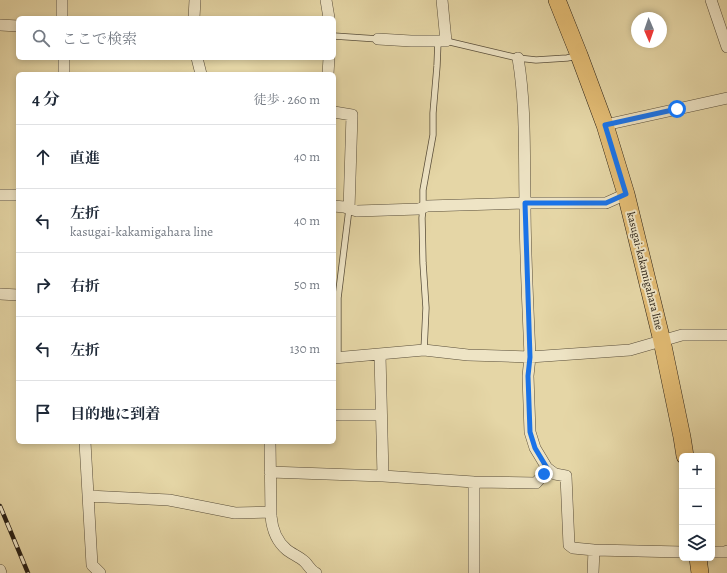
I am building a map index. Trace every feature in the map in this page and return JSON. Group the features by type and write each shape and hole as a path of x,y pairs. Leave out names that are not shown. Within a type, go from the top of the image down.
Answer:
{"main road":[{"name":"kasugai-kakamigahara line","path":"557,0 605,125 626,194 662,341 685,453"},
{"path":"698,561 700,573"}],"street":[{"path":"62,0 62,16"},
{"path":"194,16 195,0"},
{"path":"326,0 329,16"},
{"path":"378,39 442,41 442,0"},
{"path":"711,0 727,47"},
{"path":"0,25 16,26"},
{"path":"518,58 521,75 525,135 525,203 530,357 528,376 530,432 535,448 547,468 555,474 566,476 569,545 573,548 594,550 679,552"},
{"path":"64,60 64,72"},
{"path":"198,60 200,72"},
{"path":"328,72 329,60"},
{"path":"605,125 727,98"},
{"path":"336,112 352,115 350,209"},
{"path":"336,206 357,211 419,209 427,206 525,203 606,203 626,194"},
{"path":"0,195 16,195"},
{"path":"0,294 16,295"},
{"path":"336,358 424,350 468,355 530,357 630,350 682,335 727,335"},
{"path":"380,354 383,476"},
{"path":"336,414 381,415"},
{"path":"84,444 92,565 100,573"},
{"path":"270,444 272,525 275,534 285,549 306,562 312,573"},
{"path":"270,472 383,476 474,482 536,483 547,468"},
{"path":"474,482 474,573"},
{"path":"88,496 169,500 235,513 271,512"},
{"path":"593,573 594,550"},
{"path":"715,552 727,551"}],"lane":[{"path":"336,36 378,39"},
{"path":"424,350 426,308 423,263 423,190 434,135 432,113 437,66 442,41 518,58 536,60 567,58 579,55"},
{"path":"336,358 338,298 350,209"}],"railway":[{"path":"0,506 28,573"}],"route":[{"path":"544,474 547,468 535,448 530,432 528,376 530,357 525,203 606,203 626,194 605,125 677,109"}]}
